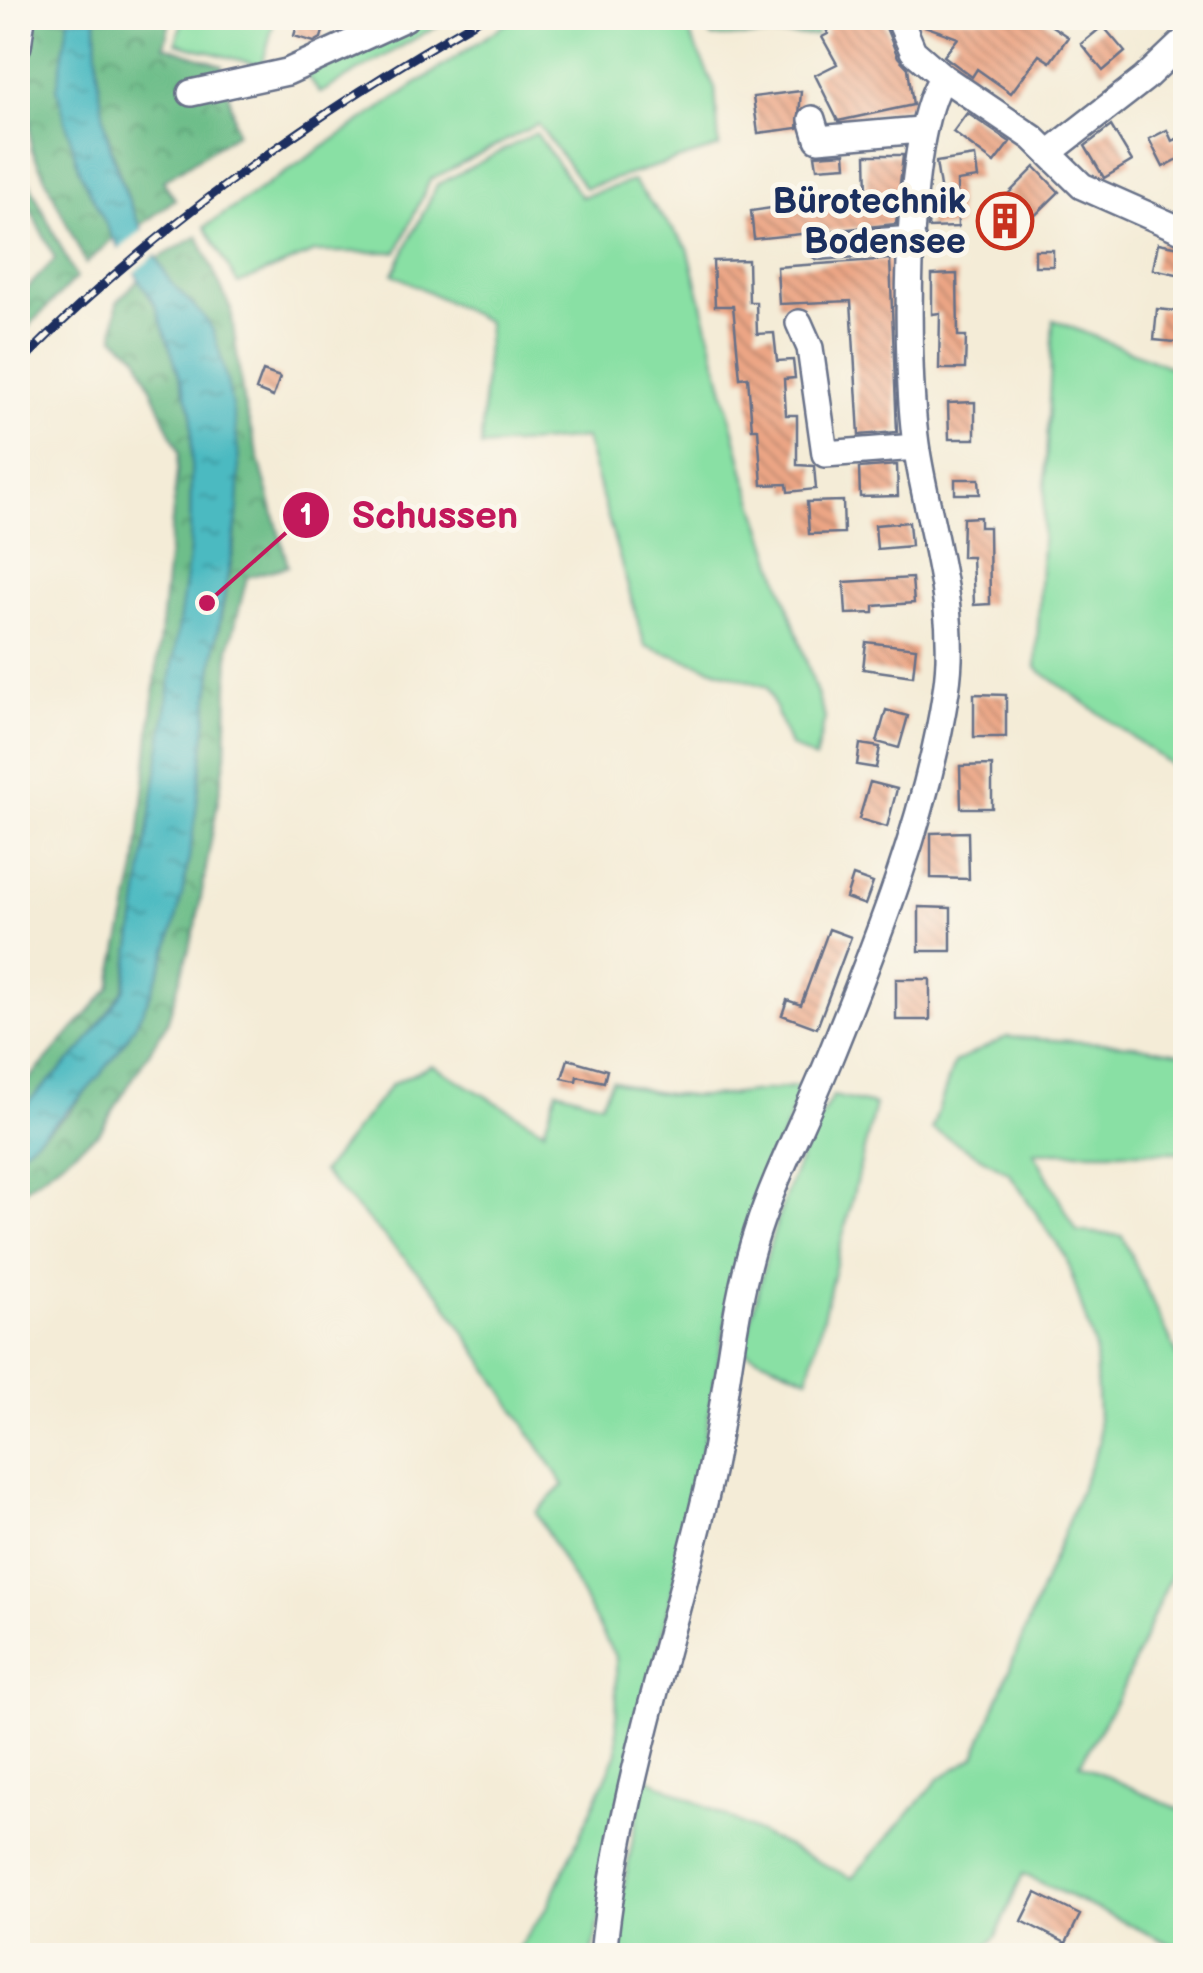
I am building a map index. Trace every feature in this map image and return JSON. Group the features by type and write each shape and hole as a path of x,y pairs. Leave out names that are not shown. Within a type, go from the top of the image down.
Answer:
{"street":[{"path":"18,46 22,18"},
{"path":"191,93 287,72 404,18"},
{"path":"899,18 913,51 943,77 998,110 1050,152 1082,186 1186,232"},
{"path":"1050,152 1144,79 1179,44"},
{"path":"603,1956 622,1827 709,1482 756,1235 878,928 930,771 946,688 948,600 916,447 910,298 920,130 930,95 943,77"},
{"path":"812,120 818,138 920,130"},
{"path":"821,246 912,238"},
{"path":"799,324 810,348 825,454 916,447"}],"green space":[{"path":"37,18 69,18 79,170 113,238 86,264 31,148 27,67"},
{"path":"96,18 171,18 164,46 222,65 237,133 163,181 175,199 139,227 105,125"},
{"path":"183,18 275,18 262,66 176,43"},
{"path":"416,18 451,18 320,93 303,71"},
{"path":"514,18 682,18 715,88 719,147 585,188 538,124 430,180 397,252 314,252 238,284 205,227"},
{"path":"700,18 820,18 816,35 711,37"},
{"path":"536,133 581,197 633,181 688,248 746,478 825,718 815,759 790,746 767,687 645,646 585,438 481,447 488,322 393,274 437,185"},
{"path":"18,159 76,278 18,337 18,298 55,259 18,184"},
{"path":"198,236 231,310 243,400 288,566 247,577 229,649 226,755 196,925 167,1023 100,1132 18,1194 18,1153 69,1113 128,1037 160,967 183,886 215,648 235,542 239,467 213,330 178,295 157,259"},
{"path":"139,279 156,306 192,413 190,549 147,856 124,989 82,1049 18,1112 18,1092 110,988 136,870 179,452 137,355 114,337 117,302"},
{"path":"1053,320 1185,373 1185,775 1036,668"},
{"path":"1007,1037 1133,1045 1185,1054 1185,1152 1034,1152 1077,1231 1122,1236 1185,1372 1185,1529 1177,1561 1121,1692 1080,1764 1185,1812 1185,1951 1023,1874 996,1936 978,1955 610,1956 645,1777 852,1878 940,1778 975,1757 1099,1443 1095,1349 1066,1257 1009,1173 932,1129 954,1063"},
{"path":"432,1065 544,1130 557,1090 601,1103 612,1080 684,1096 802,1086 739,1250 696,1486 592,1955 513,1955 548,1906 617,1753 616,1658 536,1512 564,1485 440,1295 322,1172 392,1084"},
{"path":"833,1096 875,1105 808,1378 744,1351 768,1252 789,1187"}],"water":[{"path":"69,18 96,18 104,122 121,182 167,276 206,319 214,334 234,419 239,492 198,798 181,900 168,949 150,995 115,1055 77,1101 18,1153 18,1112 82,1049 125,989 190,549 192,413 156,306 113,238 79,170 57,89"}],"pier":[{"path":"145,228 159,252 131,275 116,252"}],"building":[{"path":"299,18 327,18 321,38 314,42 294,36"},
{"path":"822,18 882,18 898,57 908,68 913,105 838,121 815,75 837,64 822,37 828,34"},
{"path":"916,18 1040,18 1068,37 1050,62 1039,55 1011,93 977,69 972,77 944,56 958,38 919,24"},
{"path":"1103,26 1125,52 1103,71 1081,44"},
{"path":"801,91 798,128 758,133 753,97"},
{"path":"967,113 1010,142 994,163 953,132"},
{"path":"1111,126 1132,161 1104,178 1085,146"},
{"path":"1167,130 1172,141 1186,135 1186,155 1163,167 1149,139"},
{"path":"845,153 846,166 817,168 815,155"},
{"path":"866,155 903,155 896,224 754,239 751,211 867,194"},
{"path":"975,156 978,178 957,181 958,227 928,228 930,201 942,200 936,162"},
{"path":"1035,167 1059,192 1009,241 985,217"},
{"path":"1158,243 1186,248 1186,276 1153,269"},
{"path":"1035,250 1053,250 1053,266 1035,266"},
{"path":"890,259 897,432 859,435 851,301 779,304 777,267"},
{"path":"748,260 749,302 756,302 757,334 774,333 777,361 793,360 795,378 784,379 786,415 797,415 797,465 814,466 816,489 788,492 787,484 762,485 758,429 752,429 748,377 740,378 733,306 715,306 713,261"},
{"path":"957,274 958,336 966,336 965,369 939,369 940,313 932,314 932,275"},
{"path":"1157,309 1186,312 1186,343 1154,340"},
{"path":"263,371 280,377 273,397 256,390"},
{"path":"975,402 975,439 949,439 948,403"},
{"path":"897,465 898,496 860,497 859,468"},
{"path":"955,479 979,479 980,494 955,494"},
{"path":"843,501 844,533 809,534 807,502"},
{"path":"980,517 980,527 989,527 990,604 974,605 972,557 962,557 963,518"},
{"path":"909,522 911,546 877,549 875,525"},
{"path":"912,578 914,603 874,606 874,613 846,614 844,582"},
{"path":"866,642 916,648 913,676 863,669"},
{"path":"974,694 1006,695 1006,737 974,737"},
{"path":"886,710 908,716 899,748 877,742"},
{"path":"860,744 880,747 876,768 857,765"},
{"path":"992,765 992,808 961,808 960,766"},
{"path":"870,782 897,789 887,827 859,819"},
{"path":"968,832 969,879 931,878 931,833"},
{"path":"853,876 873,883 865,905 846,898"},
{"path":"919,907 951,908 951,951 919,951"},
{"path":"829,929 851,937 817,1028 782,1015 787,1000 801,1005"},
{"path":"896,979 930,979 930,1020 896,1020"},
{"path":"568,1059 607,1070 604,1082 577,1076 576,1081 562,1078"},
{"path":"1036,1893 1080,1915 1066,1943 1022,1921"}],"railway":[{"path":"18,365 124,267 238,176 358,93 481,18"}],"place":[{"name":"Bürotechnik Bodensee","path":"1005,221"},
{"name":"Schussen","path":"207,603"}]}
